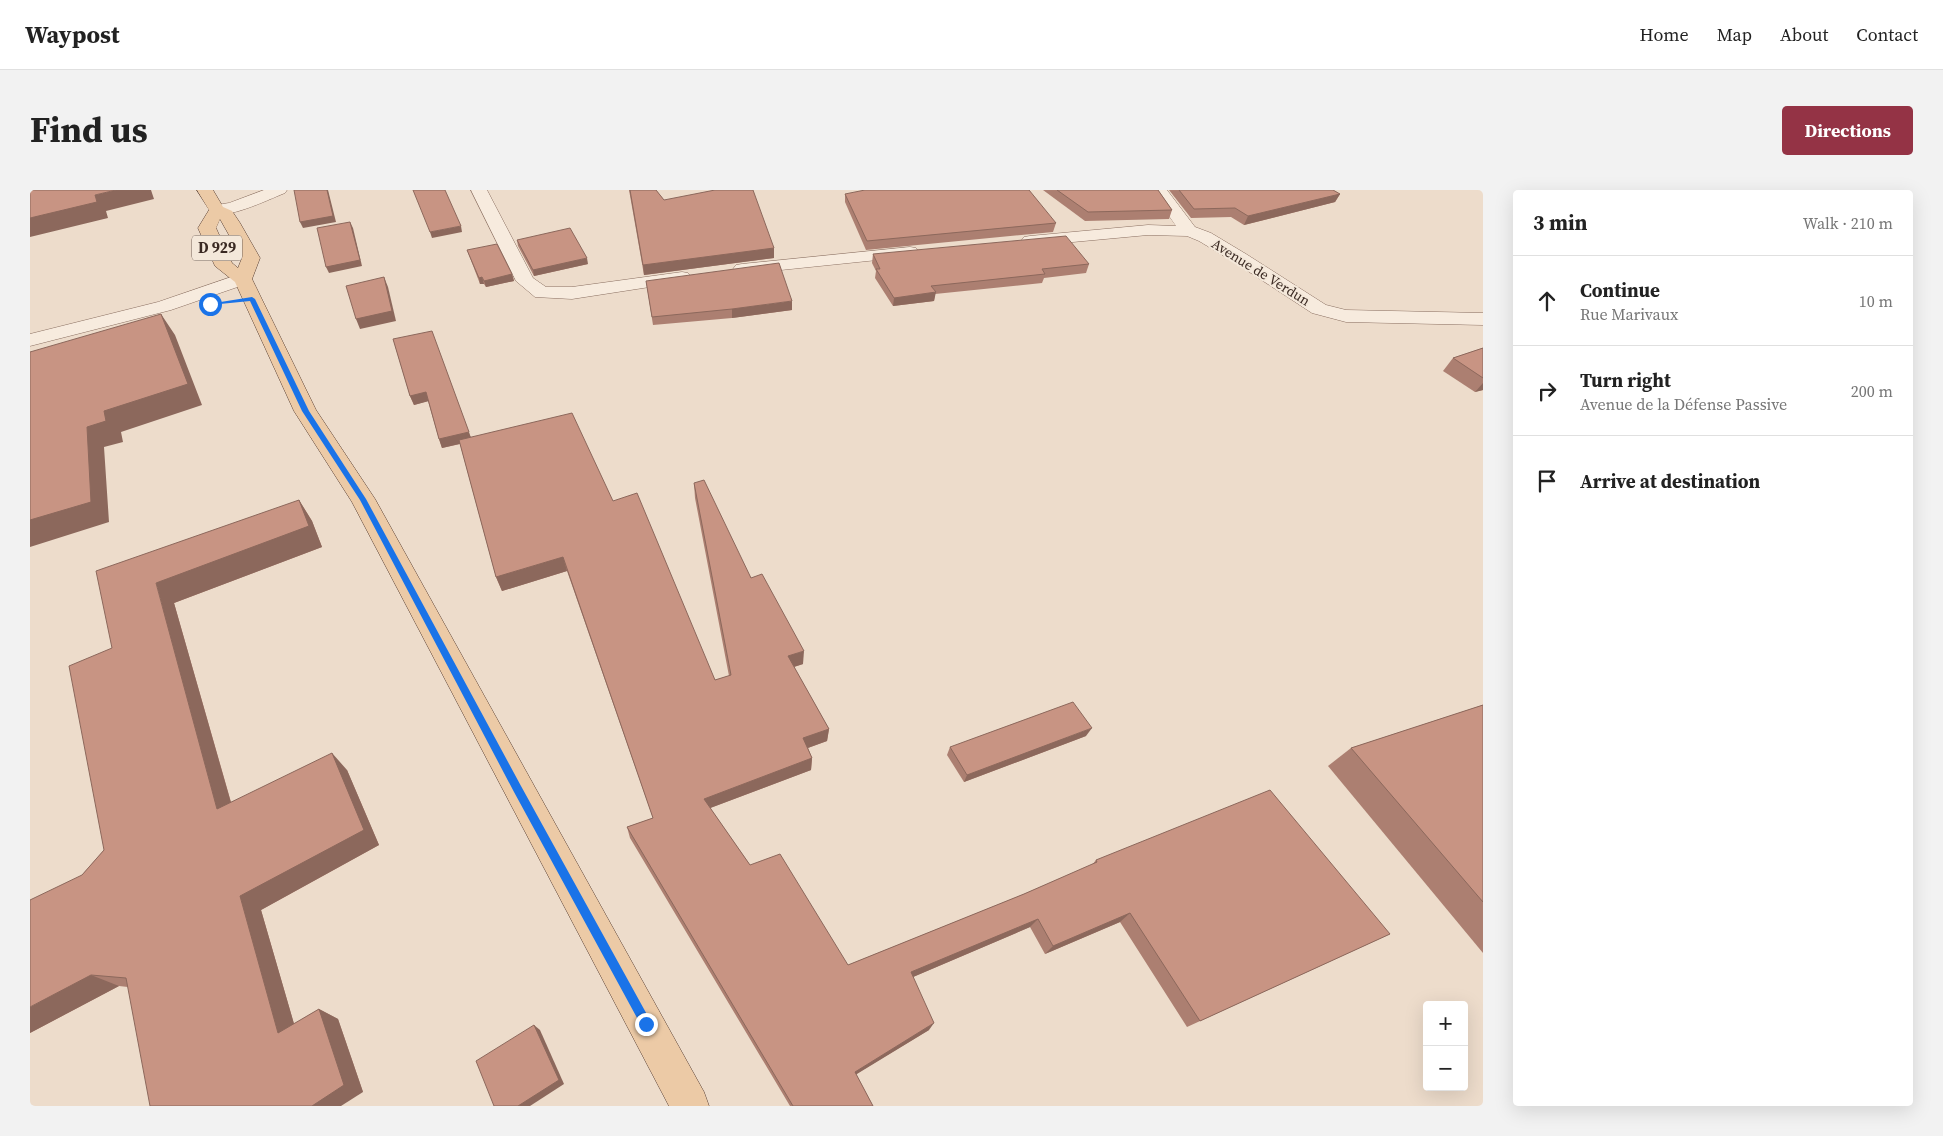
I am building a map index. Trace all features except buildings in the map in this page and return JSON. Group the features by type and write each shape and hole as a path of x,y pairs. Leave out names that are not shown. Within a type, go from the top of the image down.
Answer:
{"main road":[{"name":"D 929","path":"220,195 207,228 224,266 243,279"},
{"name":"D 929","path":"220,195 226,215 251,258 243,279 240,301 306,411 363,499 690,1106"}],"street":[{"path":"220,195 233,207 278,190"},
{"path":"480,190 526,281 542,293 572,293 696,275"},
{"path":"1160,190 1190,231"},
{"path":"1017,242 1148,230 1190,231"},
{"name":"Avenue de Verdun","path":"1190,231 1205,237 1240,258 1318,309 1346,316 1483,320"},
{"path":"724,271 929,250"},
{"path":"30,340 135,314 209,292 243,279"},
{"path":"135,314 194,305 240,301"}],"route":[{"path":"210,304 252,299 306,411 363,499 517,789 646,1024"}]}
